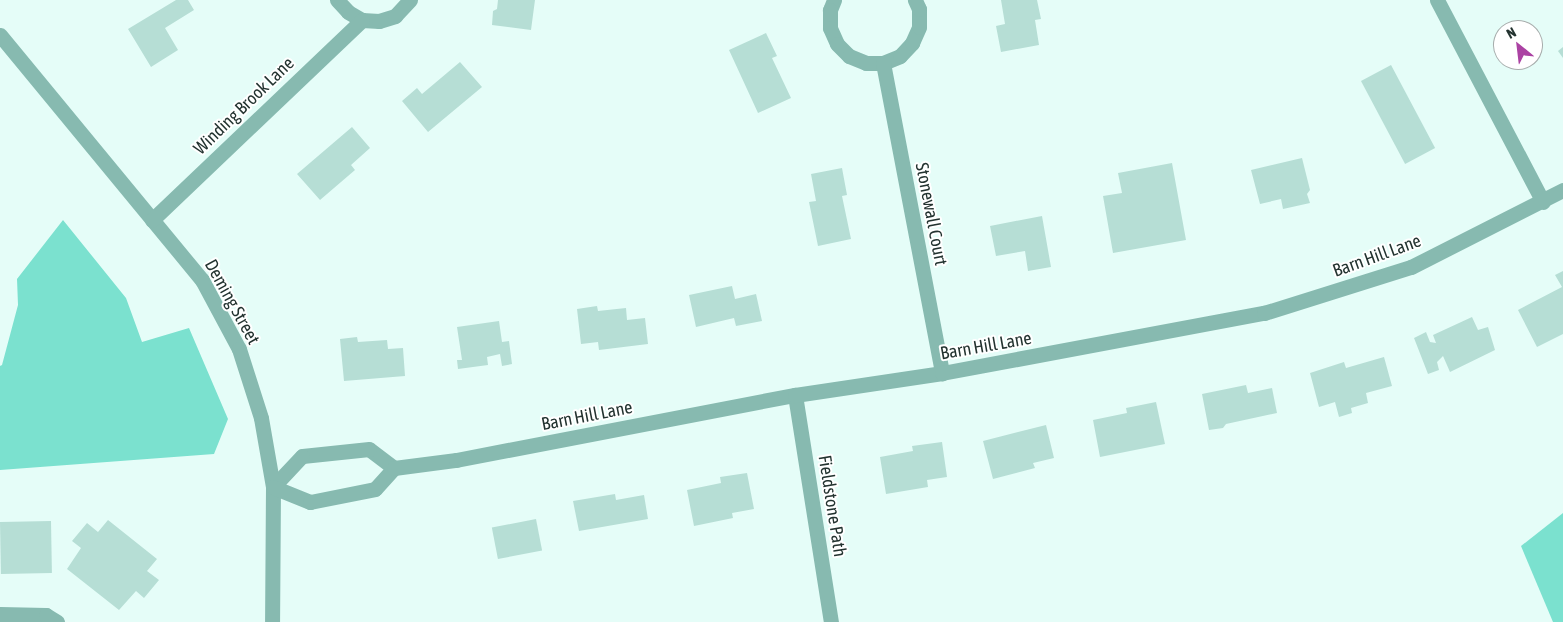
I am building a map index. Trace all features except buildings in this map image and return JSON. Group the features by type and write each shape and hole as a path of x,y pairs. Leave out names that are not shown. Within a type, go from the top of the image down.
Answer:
{"street":[{"path":"337,0 348,12 362,20 379,21 395,16 410,0"},
{"path":"834,0 830,10 830,28 837,44 849,56 866,63 883,63 900,56 912,43 919,27 918,9 915,0"},
{"path":"1437,0 1543,202"},
{"name":"Winding Brook Lane","path":"152,220 362,20"},
{"name":"Deming Street","path":"0,35 202,280 239,349 261,418 273,487 272,622"},
{"name":"Stonewall Court","path":"883,63 942,373"},
{"name":"Barn Hill Lane","path":"394,468 466,458 795,395 942,373 1264,313 1411,267 1543,202 1563,190"},
{"name":"Fieldstone Path","path":"795,395 831,622"},
{"path":"369,449 394,468 375,489 310,502 273,487 302,456 369,449"},
{"path":"0,614 46,615 57,622"}],"green space":[{"path":"63,220 126,298 142,342 189,328 228,419 214,454 0,470 0,366 2,365 18,305 17,279"},
{"path":"1563,513 1563,622 1553,622 1521,546"}]}
